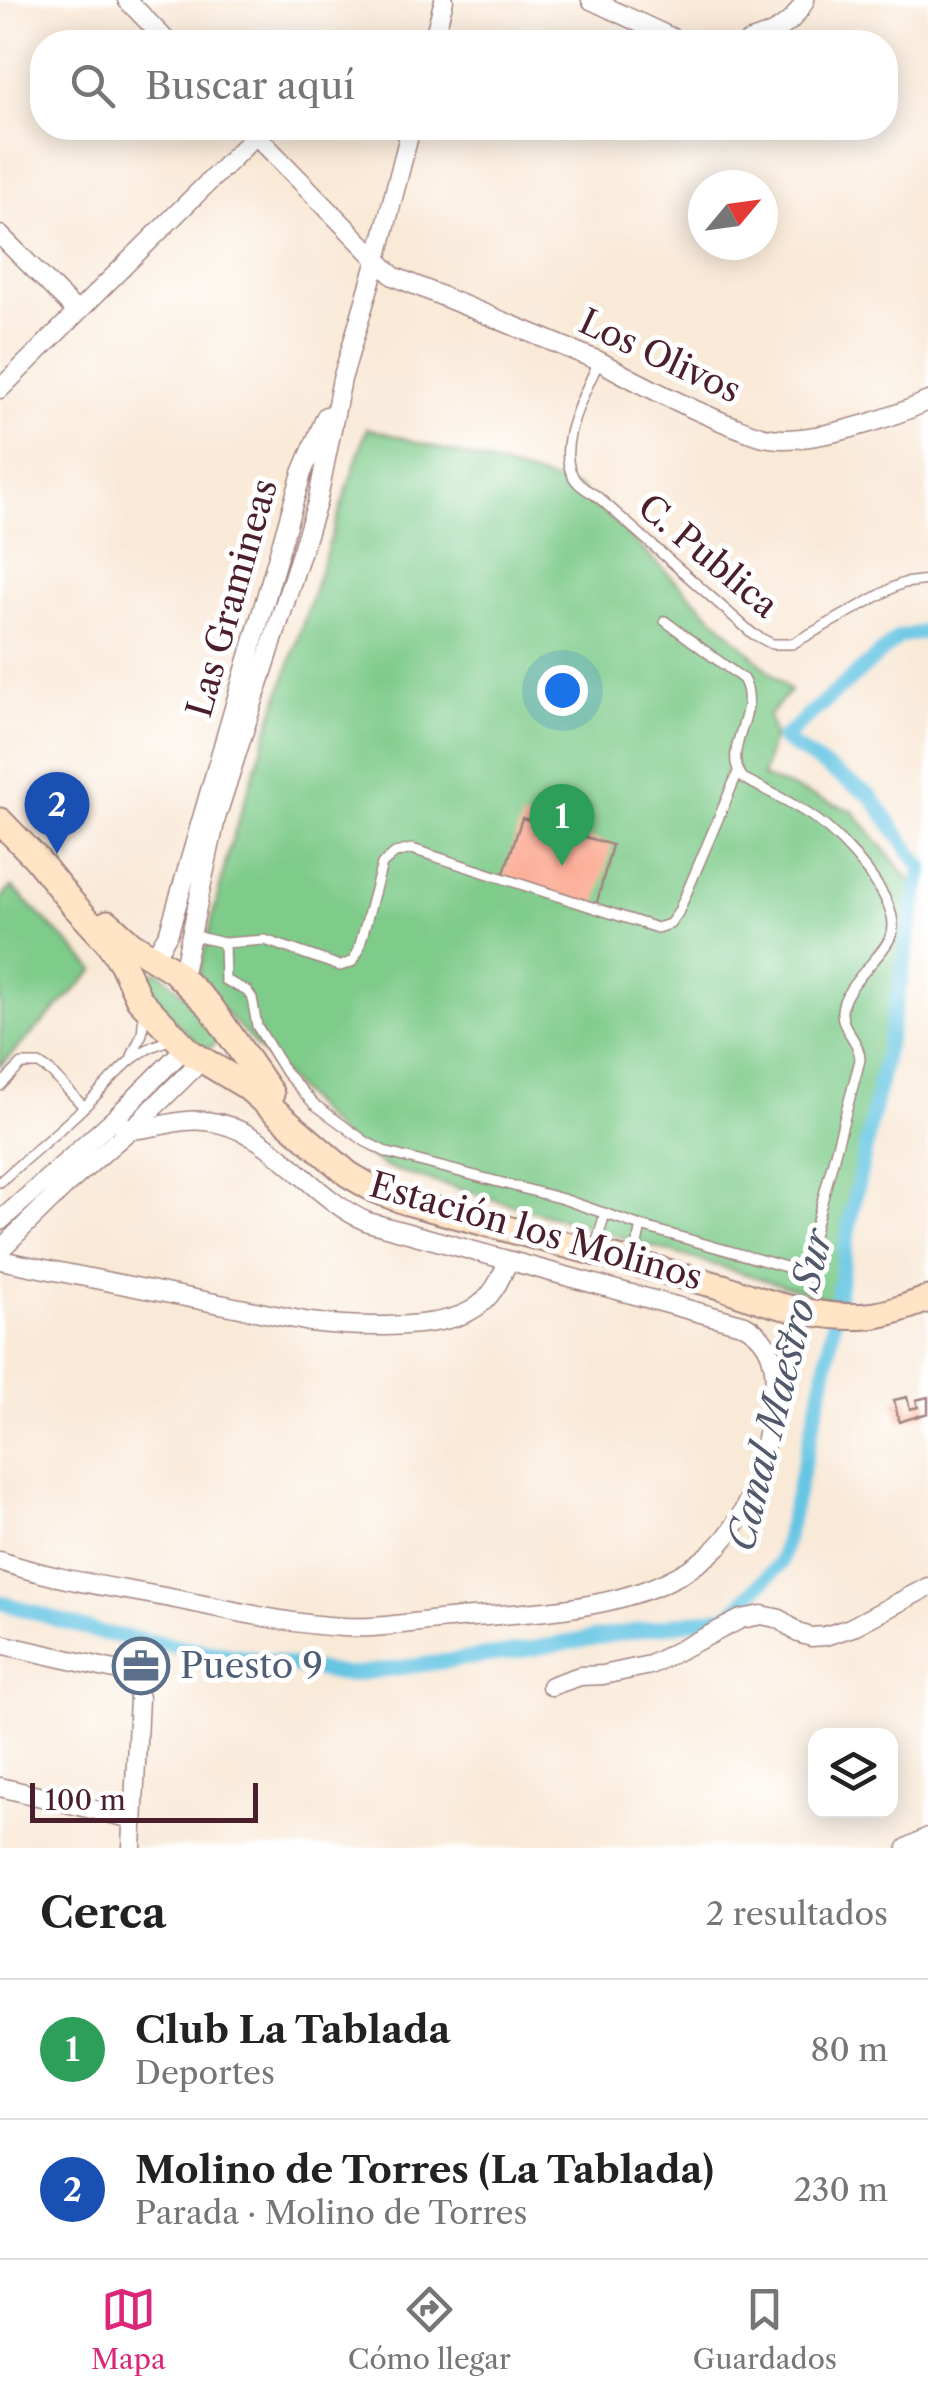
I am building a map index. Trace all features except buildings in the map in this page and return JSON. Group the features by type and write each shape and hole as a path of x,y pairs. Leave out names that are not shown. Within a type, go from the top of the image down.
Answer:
{"main road":[{"path":"0,820 114,949 140,1000 187,1049 239,1081 336,1166 375,1190 407,1202 748,1297"},
{"path":"36,858 124,939 182,977 224,1024 252,1069 299,1130"},
{"path":"140,1000 135,979 154,957"},
{"path":"187,1049 214,1055 224,1046 228,1035 224,1024"},
{"path":"510,1231 720,1293 813,1312 844,1316 879,1314 928,1299"}],"street":[{"path":"127,0 156,30"},
{"path":"436,30 444,0"},
{"path":"592,0 656,30"},
{"path":"780,30 800,12 806,0"},
{"path":"0,388 243,140"},
{"name":"Los Olivos","path":"261,140 393,276 599,360 714,418 760,436 791,438 850,428 928,401"},
{"name":"Las Gramineas","path":"196,869 317,503 342,378 408,140"},
{"path":"0,235 78,312"},
{"path":"182,977 196,869"},
{"path":"154,957 196,869"},
{"path":"2,1254 187,1049"},
{"name":"Estación los Molinos","path":"0,1561 55,1577 271,1618 349,1628 582,1607 663,1582 696,1564 718,1546 738,1520 759,1472 776,1374 766,1343 756,1331 355,1216 235,1126 187,1120 146,1129 122,1124"},
{"path":"0,1221 122,1124"},
{"path":"2,1254 310,1322 354,1326 426,1322 462,1314 496,1288 508,1261"},
{"path":"551,1686 580,1676 650,1665 727,1625 762,1614 780,1619 798,1633 825,1636 850,1628 928,1587"},
{"path":"0,1644 119,1671 135,1682 139,1698 132,1848"},
{"path":"0,1787 132,1819"},
{"path":"907,1848 928,1837"}],"lane":[{"name":"C. Publica","path":"599,360 566,451 578,483 753,634 772,644 792,644 894,587 928,580"},
{"path":"224,943 225,980 247,991 252,998 257,1026 286,1073 339,1124 388,1153 564,1199 793,1270 802,1265 860,1060 860,1049 845,1028 841,1012 844,998 892,934 892,917 884,896 864,867 819,821 738,772 734,762 750,691 743,680 665,621"},
{"path":"190,935 224,943 265,940 340,966 352,962 382,864 395,854 412,849 657,928 670,924 678,913 738,772"},
{"path":"130,1058 144,1026 140,1000"},
{"path":"0,1182 84,1107 130,1058 153,1046 187,1049"},
{"path":"0,1086 22,1064 38,1064 51,1072 84,1107"},
{"path":"594,1251 605,1213"},
{"path":"633,1262 641,1226"}],"green space":[{"path":"367,428 579,488 790,691 769,715 774,734 762,777 853,811 913,884 879,1077 832,1300 385,1167 341,1137 197,982 229,849"},
{"path":"12,887 95,970 0,1066 0,900"},
{"path":"159,971 218,1026 219,1039 212,1047 203,1048 148,996 145,982 150,974"}],"waterway":[{"name":"Canal Maestro Sur","path":"0,1602 101,1633 348,1675 730,1615 780,1564 824,1379 851,1216 922,868 871,796 782,739 899,637 928,631"}],"place":[{"name":"Molino de Torres (La Tablada)","path":"57,854"},
{"name":"Club La Tablada","path":"562,866"},
{"name":"Puesto 9","path":"141,1666"}]}
